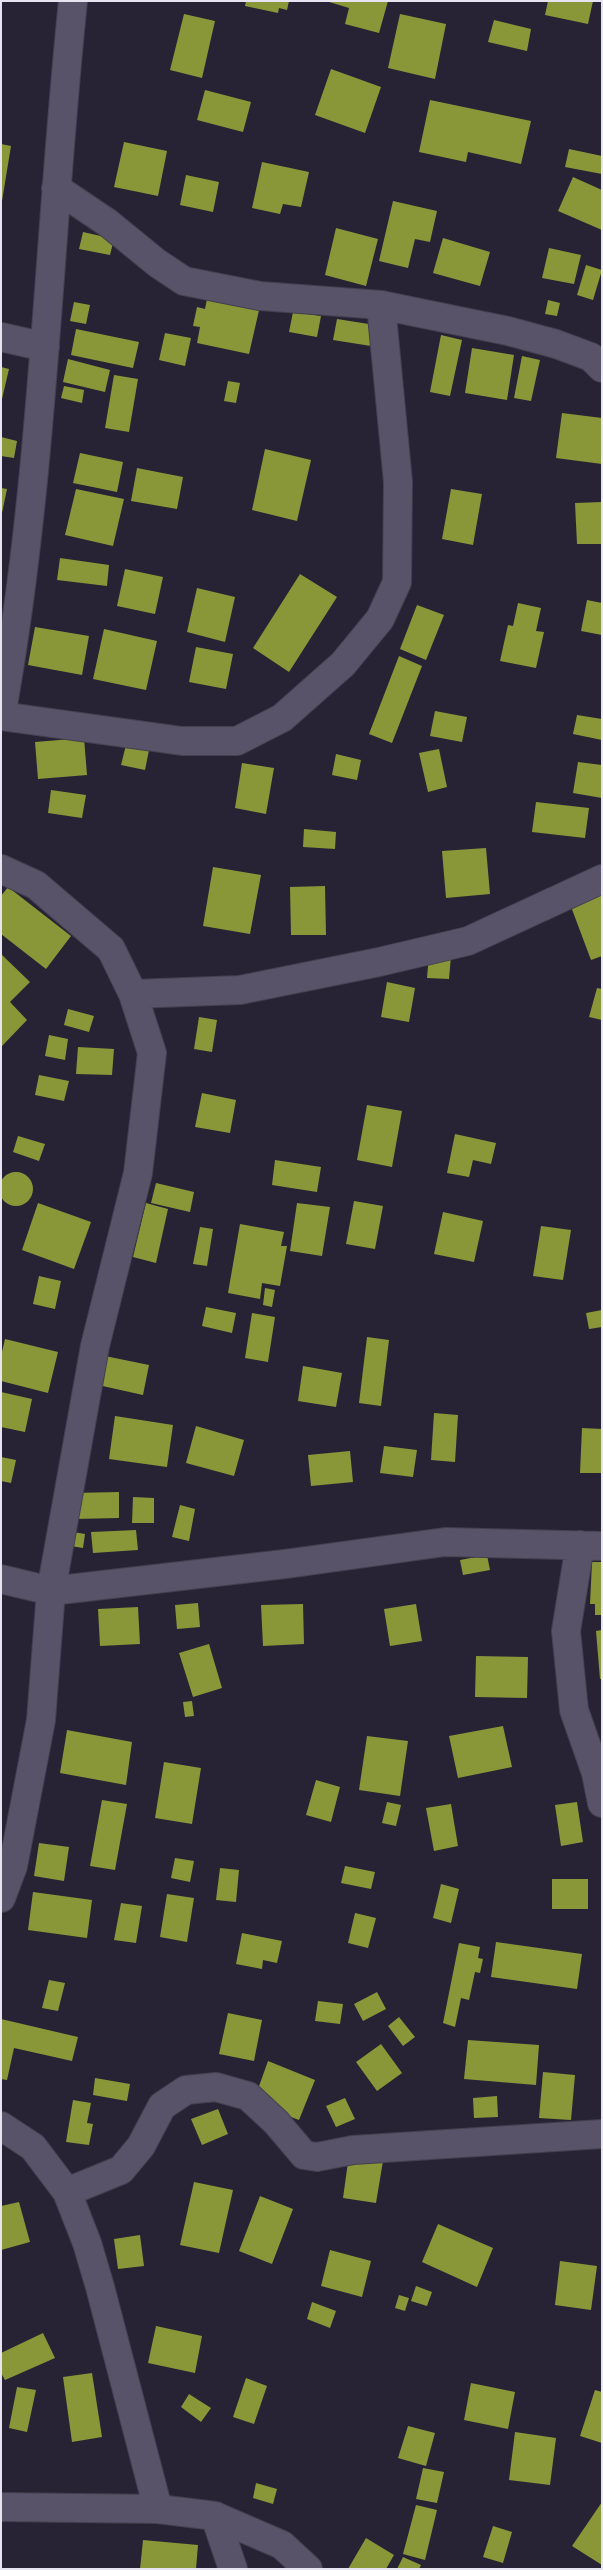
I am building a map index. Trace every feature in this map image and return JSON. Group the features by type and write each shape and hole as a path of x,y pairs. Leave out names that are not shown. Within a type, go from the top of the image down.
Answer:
{"street":[{"path":"73,1 56,188 45,347 16,634 1,716 182,741 237,741 282,718 343,664 380,619 397,582 398,482 381,306"},
{"path":"56,188 108,223 157,263 184,281 260,296 381,306 508,331 556,344 591,357 602,368"},
{"path":"1,336 45,347"},
{"path":"1,869 36,885 111,950 134,994 152,1053 138,1172 95,1346 51,1591 41,1720 13,1866 1,1898"},
{"path":"134,994 240,990 378,962 468,941 602,879"},
{"path":"1,1579 51,1591 285,1564 445,1542 591,1545 566,1631 574,1710 596,1773 602,1803"},
{"path":"67,2192 121,2170 141,2146 162,2106 186,2090 216,2087 248,2096 276,2122 304,2155 317,2157 353,2150 602,2134"},
{"path":"1,2126 33,2147 67,2192 88,2243 158,2509"},
{"path":"1,2507 158,2509 215,2516 282,2545 308,2569"},
{"path":"215,2516 234,2569"}],"building":[{"path":"246,1 289,1 287,10 279,8 278,13 245,6"},
{"path":"326,1 388,1 379,33 345,24 349,8"},
{"path":"548,1 593,1 588,24 545,15"},
{"path":"184,14 215,21 202,78 170,70"},
{"path":"400,14 446,24 435,79 388,68"},
{"path":"494,20 531,29 527,51 488,42"},
{"path":"331,69 381,87 365,133 315,115"},
{"path":"205,90 251,102 243,132 197,120"},
{"path":"430,100 531,121 521,164 468,152 466,162 419,152"},
{"path":"124,142 167,151 158,196 114,187"},
{"path":"1,144 11,146 2,201 1,200"},
{"path":"569,149 602,156 602,174 565,167"},
{"path":"262,162 309,172 301,207 283,204 280,214 252,208"},
{"path":"186,175 219,182 213,212 180,205"},
{"path":"573,177 602,190 602,230 558,211"},
{"path":"393,201 437,211 430,242 415,239 408,268 379,261"},
{"path":"336,228 378,239 366,286 325,275"},
{"path":"83,232 114,239 110,255 79,249"},
{"path":"443,238 490,252 480,286 433,273"},
{"path":"549,248 581,255 574,284 542,278"},
{"path":"586,265 602,270 593,300 577,295"},
{"path":"208,294 260,306 249,354 197,343 200,327 193,326 197,307 205,309"},
{"path":"548,300 560,303 557,316 545,314"},
{"path":"74,302 90,305 86,324 70,321"},
{"path":"293,312 321,316 317,337 289,332"},
{"path":"337,319 375,325 371,346 333,340"},
{"path":"76,329 139,342 133,368 71,355"},
{"path":"165,333 191,338 185,366 159,360"},
{"path":"441,335 462,340 450,396 430,392"},
{"path":"472,348 514,355 507,400 465,393"},
{"path":"522,356 540,360 531,401 514,398"},
{"path":"68,359 110,370 105,392 63,382"},
{"path":"1,367 9,369 2,399 1,399"},
{"path":"114,375 138,379 129,432 105,428"},
{"path":"228,381 240,383 236,403 224,401"},
{"path":"64,386 84,390 82,403 61,398"},
{"path":"562,413 602,418 602,464 556,458"},
{"path":"1,437 17,441 14,458 1,456"},
{"path":"265,449 311,460 297,521 252,510"},
{"path":"80,453 123,462 117,492 73,483"},
{"path":"137,468 183,477 177,509 131,501"},
{"path":"1,488 7,489 2,513 1,513"},
{"path":"76,489 124,499 113,546 65,535"},
{"path":"451,489 482,494 473,545 442,539"},
{"path":"602,502 602,544 577,544 575,503"},
{"path":"60,558 109,565 107,586 57,580"},
{"path":"125,569 163,577 155,614 117,606"},
{"path":"300,574 337,597 289,672 253,648"},
{"path":"197,588 235,597 225,642 187,632"},
{"path":"587,600 602,603 602,635 581,631"},
{"path":"518,603 541,608 536,631 544,632 536,668 500,661 508,625 513,626"},
{"path":"417,605 444,615 426,660 400,649"},
{"path":"35,627 89,636 82,675 28,665"},
{"path":"104,629 157,641 146,690 93,679"},
{"path":"196,647 233,654 226,689 189,682"},
{"path":"399,656 422,666 392,743 369,734"},
{"path":"435,711 467,717 462,742 430,736"},
{"path":"577,715 602,719 602,740 573,734"},
{"path":"84,738 87,775 38,779 35,742"},
{"path":"126,745 149,750 145,770 121,765"},
{"path":"439,749 447,787 428,792 419,753"},
{"path":"336,754 361,760 357,780 332,775"},
{"path":"578,762 602,765 602,798 573,793"},
{"path":"242,763 274,768 266,814 235,808"},
{"path":"51,790 86,795 82,818 48,813"},
{"path":"536,802 589,808 585,838 532,832"},
{"path":"304,829 336,832 335,849 303,847"},
{"path":"486,848 490,894 446,898 442,851"},
{"path":"213,867 261,875 250,934 203,926"},
{"path":"325,886 326,935 291,935 290,887"},
{"path":"8,887 71,936 46,969 1,934 1,896"},
{"path":"602,892 602,956 591,960 570,904"},
{"path":"1,954 30,982 10,1002 27,1020 2,1046"},
{"path":"429,954 451,956 449,979 427,978"},
{"path":"387,982 415,988 409,1022 381,1017"},
{"path":"597,988 602,989 602,1020 589,1017"},
{"path":"68,1009 94,1016 89,1032 64,1025"},
{"path":"199,1017 217,1020 212,1052 194,1049"},
{"path":"49,1035 68,1039 65,1060 45,1056"},
{"path":"78,1047 114,1049 112,1075 76,1074"},
{"path":"39,1075 69,1081 64,1101 35,1095"},
{"path":"202,1093 236,1100 230,1133 195,1127"},
{"path":"367,1105 402,1111 392,1167 357,1160"},
{"path":"455,1134 496,1143 491,1164 473,1160 469,1177 447,1173"},
{"path":"18,1136 45,1144 39,1161 13,1152"},
{"path":"275,1160 321,1167 317,1192 272,1185"},
{"path":"16,1172 28,1177 33,1189 28,1201 16,1206 4,1201 -1,1189 4,1177"},
{"path":"156,1183 194,1192 190,1212 151,1203"},
{"path":"354,1201 383,1206 375,1249 346,1244"},
{"path":"38,1203 91,1222 74,1269 22,1250"},
{"path":"146,1203 168,1209 156,1263 133,1257"},
{"path":"297,1203 330,1207 322,1256 290,1251"},
{"path":"443,1212 483,1221 474,1262 434,1254"},
{"path":"240,1224 284,1232 281,1246 287,1246 280,1286 262,1283 260,1299 228,1293"},
{"path":"541,1226 571,1230 563,1280 533,1276"},
{"path":"200,1227 213,1229 207,1266 193,1264"},
{"path":"39,1276 61,1281 55,1309 33,1304"},
{"path":"265,1288 275,1290 272,1307 263,1305"},
{"path":"206,1307 236,1313 232,1333 202,1326"},
{"path":"602,1310 602,1327 589,1329 586,1313"},
{"path":"252,1313 275,1317 268,1362 245,1358"},
{"path":"367,1337 389,1340 381,1406 359,1403"},
{"path":"5,1339 58,1352 48,1393 1,1381 1,1356"},
{"path":"105,1356 149,1365 143,1395 98,1385"},
{"path":"303,1366 342,1373 336,1407 298,1401"},
{"path":"1,1392 32,1399 25,1432 1,1427"},
{"path":"434,1413 458,1415 455,1462 431,1460"},
{"path":"115,1416 173,1425 167,1467 109,1459"},
{"path":"196,1426 244,1440 234,1476 186,1463"},
{"path":"582,1428 602,1429 602,1473 580,1473"},
{"path":"384,1446 417,1450 413,1477 380,1473"},
{"path":"350,1451 353,1482 311,1486 308,1455"},
{"path":"1,1457 16,1460 11,1483 1,1481"},
{"path":"119,1492 119,1518 74,1519 73,1493"},
{"path":"133,1497 154,1498 154,1523 132,1523"},
{"path":"180,1505 195,1509 189,1541 172,1537"},
{"path":"136,1530 138,1550 93,1553 91,1532"},
{"path":"73,1532 85,1534 83,1548 71,1546"},
{"path":"487,1555 490,1570 463,1575 460,1560"},
{"path":"592,1562 602,1562 602,1615 595,1615 595,1604 590,1604"},
{"path":"198,1603 200,1627 177,1629 175,1605"},
{"path":"303,1604 304,1644 263,1646 261,1605"},
{"path":"416,1604 422,1641 390,1646 384,1609"},
{"path":"138,1607 140,1644 100,1646 98,1609"},
{"path":"602,1630 602,1679 600,1679 596,1631"},
{"path":"209,1644 222,1688 193,1697 179,1653"},
{"path":"476,1656 528,1657 527,1698 475,1697"},
{"path":"192,1701 194,1716 185,1717 183,1702"},
{"path":"503,1726 512,1767 458,1778 449,1736"},
{"path":"67,1730 132,1742 126,1785 60,1773"},
{"path":"367,1736 408,1741 400,1796 359,1790"},
{"path":"164,1762 201,1768 192,1824 155,1818"},
{"path":"316,1780 340,1787 331,1822 306,1815"},
{"path":"102,1800 127,1804 115,1870 90,1866"},
{"path":"387,1802 401,1805 396,1826 382,1823"},
{"path":"577,1802 583,1842 561,1846 555,1805"},
{"path":"451,1804 458,1846 434,1851 426,1808"},
{"path":"39,1843 69,1847 64,1881 34,1876"},
{"path":"175,1858 194,1861 190,1882 171,1878"},
{"path":"345,1866 375,1872 371,1889 341,1883"},
{"path":"220,1868 239,1870 236,1902 216,1900"},
{"path":"552,1879 588,1879 588,1909 552,1909"},
{"path":"441,1884 459,1889 451,1923 433,1918"},
{"path":"33,1892 92,1900 87,1938 28,1930"},
{"path":"167,1894 194,1898 187,1942 160,1937"},
{"path":"121,1903 142,1906 136,1943 114,1940"},
{"path":"355,1913 376,1918 368,1948 348,1943"},
{"path":"242,1933 282,1941 277,1963 263,1960 262,1969 236,1964"},
{"path":"496,1942 582,1954 577,1989 491,1977"},
{"path":"459,1943 480,1947 478,1958 483,1959 480,1973 475,1972 469,2000 461,1998 455,2027 443,2023"},
{"path":"49,1980 65,1983 58,2011 42,2008"},
{"path":"377,1992 386,2009 363,2021 354,2004"},
{"path":"318,2001 343,2004 340,2024 315,2021"},
{"path":"228,2013 262,2020 254,2061 219,2054"},
{"path":"399,2017 415,2037 403,2046 388,2026"},
{"path":"1,2019 78,2037 72,2061 14,2048 7,2080 1,2079"},
{"path":"468,2040 539,2045 536,2085 464,2079"},
{"path":"381,2044 402,2073 377,2091 356,2062"},
{"path":"268,2061 315,2080 299,2120 253,2103"},
{"path":"543,2072 575,2075 571,2120 539,2118"},
{"path":"95,2078 130,2084 127,2101 93,2095"},
{"path":"497,2096 498,2117 474,2118 473,2098"},
{"path":"345,2098 355,2119 336,2127 326,2106"},
{"path":"73,2100 91,2103 87,2123 93,2124 89,2145 66,2142"},
{"path":"218,2109 228,2134 202,2145 191,2119"},
{"path":"349,2155 383,2161 376,2203 343,2198"},
{"path":"194,2182 233,2190 219,2253 180,2245"},
{"path":"260,2196 293,2209 272,2264 239,2251"},
{"path":"19,2202 30,2242 1,2250 1,2206"},
{"path":"438,2224 493,2248 477,2287 422,2262"},
{"path":"140,2235 144,2266 118,2269 114,2239"},
{"path":"330,2250 371,2261 362,2297 321,2286"},
{"path":"560,2261 597,2266 591,2310 555,2305"},
{"path":"416,2286 432,2292 427,2306 411,2301"},
{"path":"399,2295 409,2298 405,2311 395,2308"},
{"path":"312,2302 336,2311 330,2328 307,2319"},
{"path":"156,2326 202,2336 195,2373 148,2363"},
{"path":"43,2333 55,2358 5,2380 1,2373 1,2353"},
{"path":"92,2373 102,2437 72,2442 63,2377"},
{"path":"246,2378 267,2386 254,2424 233,2417"},
{"path":"471,2383 515,2392 508,2429 464,2420"},
{"path":"17,2387 36,2390 27,2432 9,2428"},
{"path":"595,2390 602,2392 602,2443 580,2436"},
{"path":"189,2394 211,2408 201,2422 181,2407"},
{"path":"408,2426 435,2433 426,2466 398,2458"},
{"path":"515,2432 556,2438 550,2485 509,2480"},
{"path":"423,2468 444,2472 437,2503 416,2499"},
{"path":"256,2483 277,2489 273,2504 253,2498"},
{"path":"602,2502 602,2565 572,2546"},
{"path":"416,2505 437,2510 425,2560 403,2554"},
{"path":"493,2526 512,2532 503,2563 483,2557"},
{"path":"366,2538 394,2555 386,2569 348,2569"},
{"path":"143,2540 198,2545 196,2569 140,2569"},
{"path":"403,2557 421,2565 419,2569 397,2569"}]}
